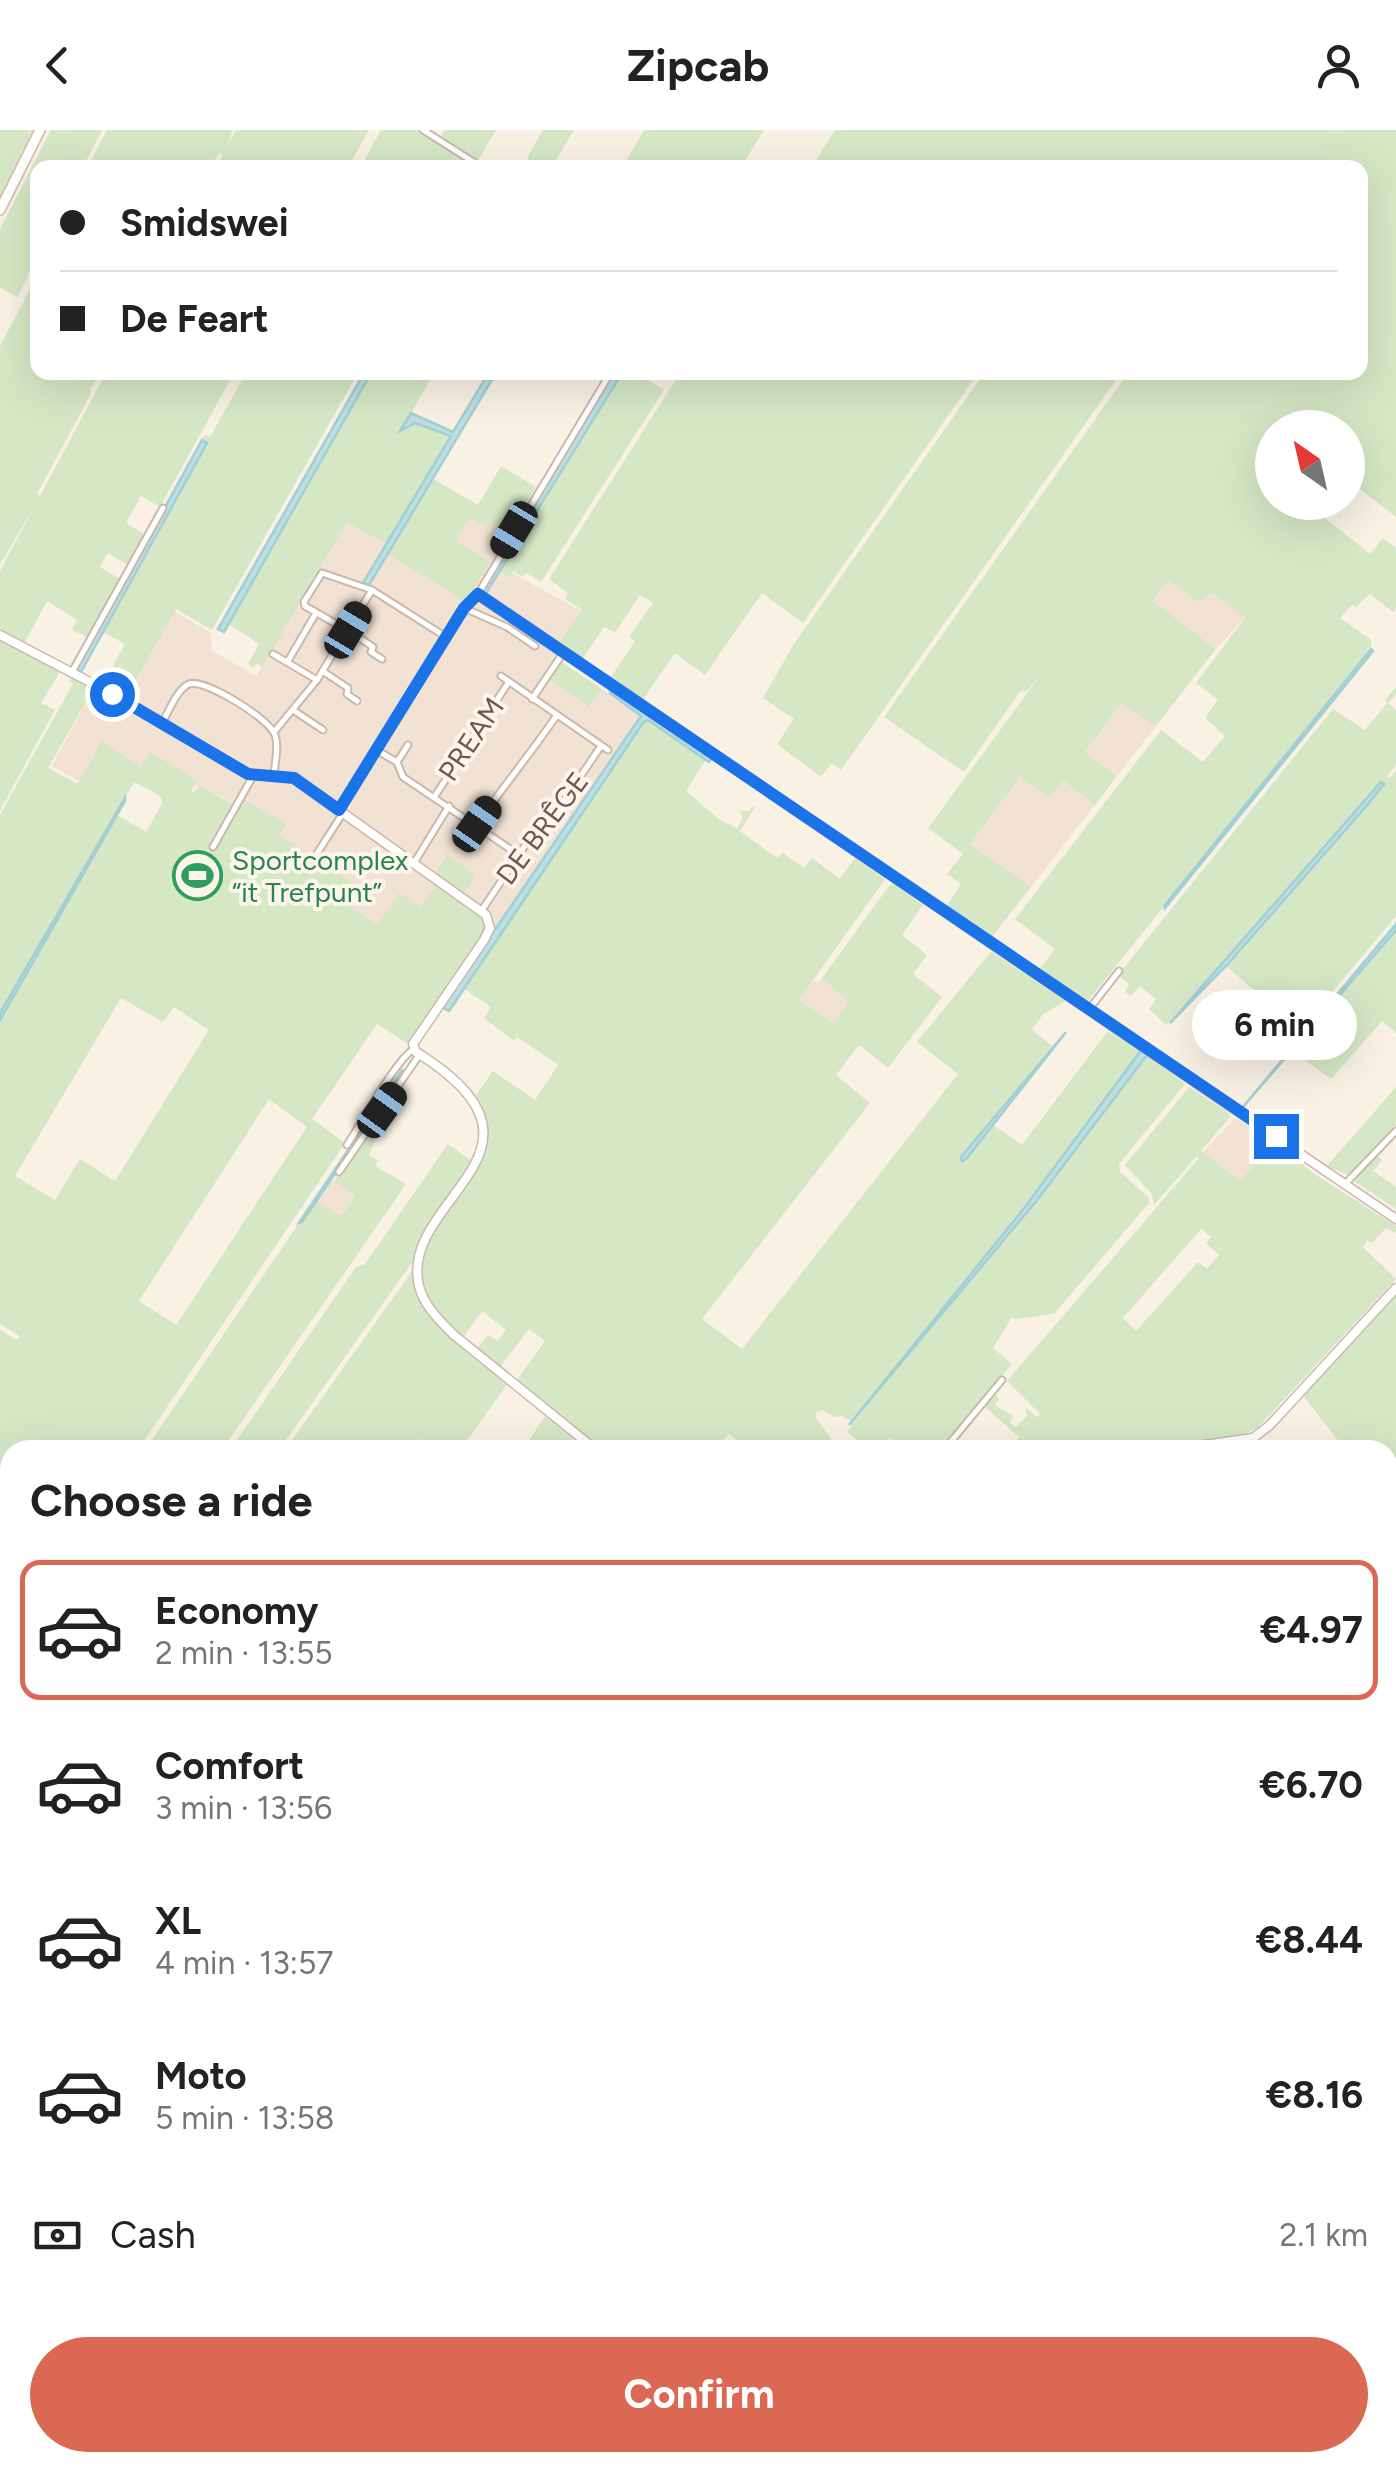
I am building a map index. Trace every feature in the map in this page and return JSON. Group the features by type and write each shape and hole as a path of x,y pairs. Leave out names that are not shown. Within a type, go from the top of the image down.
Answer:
{"main road":[{"path":"0,210 40,130"}],"street":[{"path":"423,130 470,160"},
{"path":"316,855 376,750 464,608 478,594 606,380"},
{"path":"72,672 163,508"},
{"path":"338,625 304,602 322,573 372,590 446,638"},
{"path":"274,732 318,680 372,590"},
{"path":"478,594 1396,1219"},
{"path":"464,608 507,627 536,646"},
{"path":"288,661 316,613"},
{"path":"348,630 382,659"},
{"path":"0,635 253,776 294,778 482,910 490,920 488,933 416,1038 417,1052 339,1172"},
{"path":"532,699 563,653"},
{"path":"273,654 318,680"},
{"path":"323,672 348,688 346,694 357,700"},
{"path":"477,824 556,715 501,676"},
{"path":"162,723 182,690 194,683 204,684 266,721 274,732 274,776"},
{"name":"PREAM","path":"435,796 508,683"},
{"path":"294,710 323,730"},
{"name":"DE BRÊGE","path":"482,910 544,818 560,808 605,748 556,715"},
{"path":"396,762 408,746"},
{"path":"376,750 396,762 403,777 519,854"},
{"path":"213,847 253,776"},
{"path":"414,863 450,806"},
{"path":"1090,1008 1119,971"},
{"path":"346,1145 408,1051 417,1052 466,1090 478,1111 479,1154 419,1256 419,1288 433,1314 454,1335 584,1440"},
{"path":"1345,1184 1396,1130"},
{"path":"1239,1440 1253,1438 1270,1424 1396,1288"},
{"path":"952,1440 1002,1380"}],"shaded area":[{"path":"473,507 519,534 507,570 585,613 549,678 590,707 602,689 640,715 613,763 494,929 437,884 421,911 378,931 341,909 355,889 281,837 274,840 235,804 201,786 197,788 150,758 140,771 81,782 52,766 97,682 124,696 174,611 211,633 212,651 257,676 300,591 345,515 383,537 399,554"},
{"path":"1168,581 1198,602 1212,592 1245,618 1216,649 1153,601"},
{"path":"1123,702 1156,726 1117,776 1085,752"},
{"path":"1021,776 1062,781 1095,805 1031,887 970,844"},
{"path":"822,978 850,1002 834,1025 798,1000 813,980 818,983"},
{"path":"1235,1118 1275,1143 1241,1182 1202,1153"},
{"path":"332,1179 355,1195 340,1217 317,1201"}],"green space":[{"path":"0,130 36,130 0,201"},
{"path":"51,130 102,130 87,160 36,160"},
{"path":"107,130 233,130 226,148 236,130 369,130 352,160 220,160 223,155 219,153 215,160 91,160"},
{"path":"381,130 419,130 468,160 364,160"},
{"path":"445,130 496,130 478,160 441,136"},
{"path":"543,130 574,130 556,160 527,158"},
{"path":"644,130 764,130 745,160 627,160"},
{"path":"835,130 1396,130 1396,517 1365,493 1365,410 1255,410 1255,520 1328,520 1370,554 1383,538 1396,548 1396,608 1393,612 1370,594 1340,618 1371,640 1371,649 1087,1002 1038,971 1055,949 1015,919 1161,730 1203,762 1225,736 1205,718 1218,700 1196,683 1245,618 1212,593 1198,602 1168,581 1153,601 1216,649 1156,726 1122,703 1085,752 1117,776 1095,805 1063,781 1049,797 1020,777 970,844 1031,887 991,938 946,907 961,884 947,874 963,854 928,828 1042,673 1026,692 1021,690 964,772 884,717 1123,380 1368,380 1368,160 816,160"},
{"path":"30,171 30,270 18,297 0,288 0,229"},
{"path":"30,289 30,380 97,380 37,494 40,496 102,380 230,380 160,507 141,496 126,523 144,534 128,565 108,553 100,567 120,579 89,638 72,630 77,620 47,601 24,644 0,631 0,571 36,504 0,564 0,346"},
{"path":"242,380 354,380 212,630 176,609 125,699 102,686 125,644 102,632 207,443 202,440 205,435 210,437"},
{"path":"367,380 430,380 402,429 415,422 451,435 386,544 347,522 262,667 248,664 259,644 228,624"},
{"path":"618,380 648,380 664,390 541,582 526,573 523,577 513,571 510,577 499,571"},
{"path":"676,380 973,380 803,623 762,593 705,675 675,653 641,702 609,680 635,641 629,637 653,603 640,595 615,633 604,627 581,661 558,646 582,610 565,599 568,593 549,579"},
{"path":"979,380 1116,380 841,770 832,763 821,777 777,744 794,719 763,698 794,644"},
{"path":"501,466 536,487 510,529 495,524 488,527 470,518 456,541 490,562 466,601 387,554 433,479 478,505"},
{"path":"0,638 61,670 41,703 55,710 0,810"},
{"path":"560,661 602,689 589,707 548,678"},
{"path":"74,675 94,688 48,768 78,784 102,741 141,767 150,752 197,780 190,794 201,786 233,804 221,834 243,799 286,824 279,835 351,882 340,900 378,925 399,893 421,907 437,884 481,915 486,928 408,1044 377,1024 312,1119 345,1143 145,1440 0,1440 0,1330 17,1340 20,1336 0,1324 0,1020 117,815 146,832 163,802 159,795 134,782 0,1013 0,815 73,684 69,681","holes":["121,998 163,1022 174,1007 209,1030 115,1181 80,1159 55,1200 15,1176","269,1099 307,1127 176,1325 139,1301"]},
{"path":"1396,687 1396,694 1388,703 1396,710 1396,765 1387,776 1396,771 1396,916 1275,1060 1236,1029 1263,998 1226,966 1383,782 1166,1025 1149,1009 1156,999 1140,986 1131,996 1125,992 1129,984 1118,975 1333,709 1365,730"},
{"path":"648,719 706,759 686,791 720,820 737,828 743,818 740,811 755,807 740,831 777,858 783,853 804,868 812,858 840,879 855,858 885,879 799,1000 834,1024 849,1002 822,978 894,884 923,905 902,935 927,955 913,974 942,997 888,1068 859,1045 836,1075 870,1103 702,1319 742,1349 958,1074 917,1042 989,954 992,952 1066,1001 1043,1014 1032,1030 1052,1046 961,1159 967,1158 993,1125 1022,1145 1108,1031 1141,1051 1025,1207 851,1421 823,1410 816,1413 832,1440 737,1440 729,1434 723,1440 587,1440 516,1381 545,1341 529,1329 500,1367 477,1348 488,1335 498,1341 506,1330 482,1311 464,1336 435,1309 423,1281 425,1255 436,1230 482,1153 486,1125 476,1095 493,1071 535,1100 558,1065 517,1037 514,1041 484,1018 491,1007 463,988"},
{"path":"447,855 476,875 463,895 434,874"},
{"path":"1396,930 1396,1033 1382,1021 1331,1079 1293,1052"},
{"path":"1147,1055 1185,1084 1119,1164 1120,1172 1148,1197 1149,1203 1054,1314 1012,1317 993,1348 1012,1364 947,1440 857,1440 847,1432 856,1419 1035,1200"},
{"path":"1189,1087 1231,1116 1201,1151 1240,1181 1275,1143 1316,1175 1396,1226 1396,1233 1386,1228 1363,1247 1396,1279 1258,1427 1246,1433 1211,1440 1016,1440 1019,1437 985,1407 996,1394 999,1399 995,1405 1013,1416 1010,1423 1016,1427 1027,1416 1025,1407 1037,1417 1040,1414 1007,1381 1199,1158 1154,1205 1152,1194 1125,1165","holes":["1201,1229 1211,1237 1206,1243 1219,1255 1207,1269 1198,1262 1136,1331 1123,1318"]},
{"path":"1396,1087 1396,1125 1348,1175 1327,1166"},
{"path":"366,1134 375,1140 369,1155 378,1161 375,1166 406,1184 229,1440 152,1440 317,1201 341,1216 355,1195 334,1181"},
{"path":"448,1144 472,1161 422,1236 413,1261 286,1440 237,1440 356,1267 365,1264"},
{"path":"1376,1155 1382,1160 1373,1171 1396,1187 1396,1209 1354,1181"},
{"path":"413,1270 424,1306 435,1321 507,1385 467,1440 292,1440"},
{"path":"1396,1290 1396,1440 1338,1440 1301,1393"},
{"path":"545,1416 574,1440 529,1440"}],"water":[{"path":"360,380 367,380 224,632 218,629"},
{"path":"484,380 492,380 369,585 363,583 451,436 415,423 400,431 411,413 453,432"},
{"path":"610,380 618,380 485,595 479,592"},
{"path":"202,440 207,443 81,672 76,669"},
{"path":"1373,651 1165,908 1165,905"},
{"path":"611,691 712,758 709,762 648,720 643,723 449,1011 442,1007 641,716"},
{"path":"1381,782 1384,784 1369,803 1226,966 1170,1023"},
{"path":"125,801 0,1020 0,1013"},
{"path":"1396,924 1396,930 1242,1108"},
{"path":"1066,1032 967,1158 962,1161 961,1157"},
{"path":"1142,1049 1147,1055 1038,1199 849,1425 1025,1207"},
{"path":"402,1070 399,1080 299,1223"}],"place":[{"name":"Sportcomplex “it Trefpunt”","path":"197,876"}],"route":[{"path":"112,694 248,774 294,778 339,810 464,608 478,594 1276,1136"}]}
